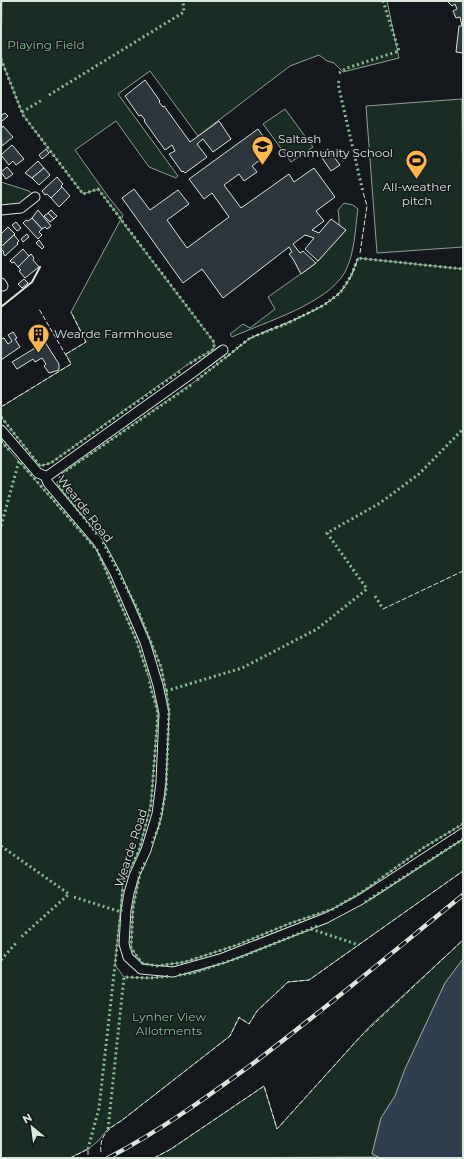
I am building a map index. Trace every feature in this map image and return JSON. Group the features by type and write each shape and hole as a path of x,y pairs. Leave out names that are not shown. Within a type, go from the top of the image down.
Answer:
{"street":[{"path":"1,210 21,208 35,197"},
{"name":"Wearde Road","path":"45,476 49,475 134,415 223,350"},
{"name":"Wearde Road","path":"1,430 38,473 45,476 48,483 98,542 115,573 145,642 158,685 164,713 161,782 157,814 146,850 134,876 126,910 124,944 128,957 141,969 173,972 223,958 326,918 360,900 463,833"}],"green space":[{"name":"Playing Field","path":"2,1 387,1 399,58 343,72 334,63 327,61 319,55 290,66 198,136 150,71 118,94 178,176 176,178 149,167 116,121 75,150 123,215 121,220 214,342 214,349 187,365 51,463 40,466 1,417 1,407 71,364 66,354 86,342 71,312 121,219 98,189 83,194 23,115 1,59"},
{"name":"All-weather pitch","path":"462,99 463,247 377,253 366,106"},
{"path":"285,109 313,147 291,162 263,124"},
{"path":"1,182 29,191 35,197 21,208 1,210"},
{"path":"344,203 353,205 358,209 351,257 345,272 336,283 324,294 310,303 232,337 230,334 243,324 250,328 275,309 268,297 316,263 345,231 339,225 338,210"},
{"path":"358,258 463,269 463,824 423,848 365,890 333,909 291,923 237,945 185,962 157,966 142,963 131,948 133,908 140,873 159,826 166,791 169,710 166,691 161,667 137,608 106,547 57,484 64,472 197,380 250,338 286,324 324,305 340,293 351,276"},
{"name":"Lynher View Allotments","path":"1,441 97,550 137,642 158,713 151,804 139,851 123,883 115,965 124,977 151,978 193,973 241,957 311,929 373,898 463,839 463,871 309,980 288,982 257,1011 249,1024 239,1018 230,1036 121,1121 108,1129 97,1142 88,1149 70,1158 1,1158"},
{"path":"463,940 463,959 445,983 405,1069 395,1096 381,1118 372,1154 379,1157 154,1158 171,1149 264,1086 277,1129 370,1026"}],"water":[{"path":"463,959 463,1158 377,1158 379,1157 372,1154 381,1118 395,1096 405,1069 445,983"}],"building":[{"path":"447,1 463,1 463,53 456,52 459,26 462,26 460,17 456,18 453,11 457,9 455,4 452,6"},
{"path":"145,80 160,101 159,102 163,107 164,106 190,142 219,121 231,139 213,152 203,139 197,144 207,157 185,173 183,171 182,172 169,154 175,151 172,145 165,150 144,121 145,120 141,115 139,116 125,96"},
{"path":"5,113 8,116 1,122 1,114 2,115"},
{"path":"3,126 13,137 2,146 1,129"},
{"path":"258,129 273,150 252,166 257,172 244,181 239,174 224,185 241,208 289,174 294,182 314,168 335,197 316,211 324,221 312,230 319,233 331,219 346,230 318,261 305,249 314,238 305,235 293,244 300,253 303,251 316,263 301,274 289,254 292,252 289,247 223,298 202,269 183,283 122,198 134,189 150,210 178,190 189,204 167,220 187,248 229,217 212,193 204,199 189,179"},
{"path":"12,145 24,159 16,165 13,161 9,165 1,155"},
{"path":"46,149 49,153 42,159 39,155"},
{"path":"328,149 340,165 331,171 320,155"},
{"path":"38,161 44,168 32,178 25,173"},
{"path":"7,167 13,174 6,179 1,172"},
{"path":"44,168 50,175 39,185 32,178"},
{"path":"57,177 63,184 51,198 47,194 45,195 42,191"},
{"path":"62,187 70,196 59,207 51,198"},
{"path":"38,210 51,226 47,229 45,227 42,229 32,218"},
{"path":"51,210 57,216 54,219 48,213"},
{"path":"48,213 54,219 50,222 44,216"},
{"path":"32,218 42,229 39,232 42,235 38,239 23,223"},
{"path":"16,222 21,228 17,231 12,225"},
{"path":"8,227 15,234 1,247 1,234"},
{"path":"27,234 29,237 23,242 21,239"},
{"path":"14,235 19,241 17,243 18,244 5,256 1,247"},
{"path":"39,240 44,247 42,249 36,243"},
{"path":"23,249 29,256 18,267 14,262 12,263 10,261"},
{"path":"31,254 34,258 33,260 39,267 25,278 19,271 21,270 18,267"},
{"path":"24,279 28,283 22,288 18,284"},
{"path":"13,332 20,347 1,360 1,339 4,338 8,344 12,341 8,335"},
{"name":"Wearde Farmhouse","path":"45,342 59,364 59,370 49,373 44,366 46,364 42,358 35,362 33,359 17,369 12,362"}],"railway":[{"path":"108,1158 165,1125 255,1062 463,895"}],"hedge":[{"path":"49,95 184,12 183,1"},
{"path":"339,73 347,68 399,51 383,1"},
{"path":"1,59 23,115 83,194 98,189 214,342 214,349 187,365"},
{"path":"339,81 338,84 363,192"},
{"path":"22,112 42,100"},
{"path":"197,380 250,338 286,324 324,305 340,293 351,276 358,258 463,269"},
{"path":"1,417 40,466 51,463 182,370"},
{"path":"97,534 57,484 64,472 191,385"},
{"path":"166,691 242,668 317,629 367,589 327,533 380,503 419,474 463,429"},
{"path":"1,441 11,452"},
{"path":"1,526 19,461 97,550 137,642 148,675"},
{"path":"103,542 137,608 161,667 166,691 169,710 166,791 159,826 152,844"},
{"path":"375,596 383,609"},
{"path":"74,897 121,912 123,883 139,851 151,804 158,713 149,682"},
{"path":"145,863 140,873 133,908 131,948 142,963 157,966 185,962 237,945 291,923 333,909 365,890 423,848 463,824"},
{"path":"365,902 463,839"},
{"path":"1,846 69,894 20,938"},
{"path":"88,1149 99,1108 120,920"},
{"path":"179,975 193,973 241,957 320,925"},
{"path":"311,929 359,945"},
{"path":"1,960 16,943"},
{"path":"108,1129 124,977 151,978 170,976"}],"fence":[{"path":"360,253 367,206 363,192"},
{"path":"227,357 251,338 309,313 330,301 346,285 358,258"},
{"path":"1,407 71,364 39,309"},
{"path":"66,354 86,342 71,312"},
{"path":"383,609 463,571"},
{"path":"101,1152 103,1137 109,1130 230,1036 239,1017 249,1024 257,1011 288,982 309,980 463,871"},
{"path":"154,1158 171,1149 264,1086 277,1129 360,1037 463,940"},
{"path":"70,1158 88,1149 88,1156"}],"wall":[{"path":"1,307 32,282 40,267"}],"place":[{"name":"Saltash Community School","path":"262,166"},
{"name":"All-weather pitch","path":"417,180"},
{"name":"Wearde Farmhouse","path":"38,354"}]}
